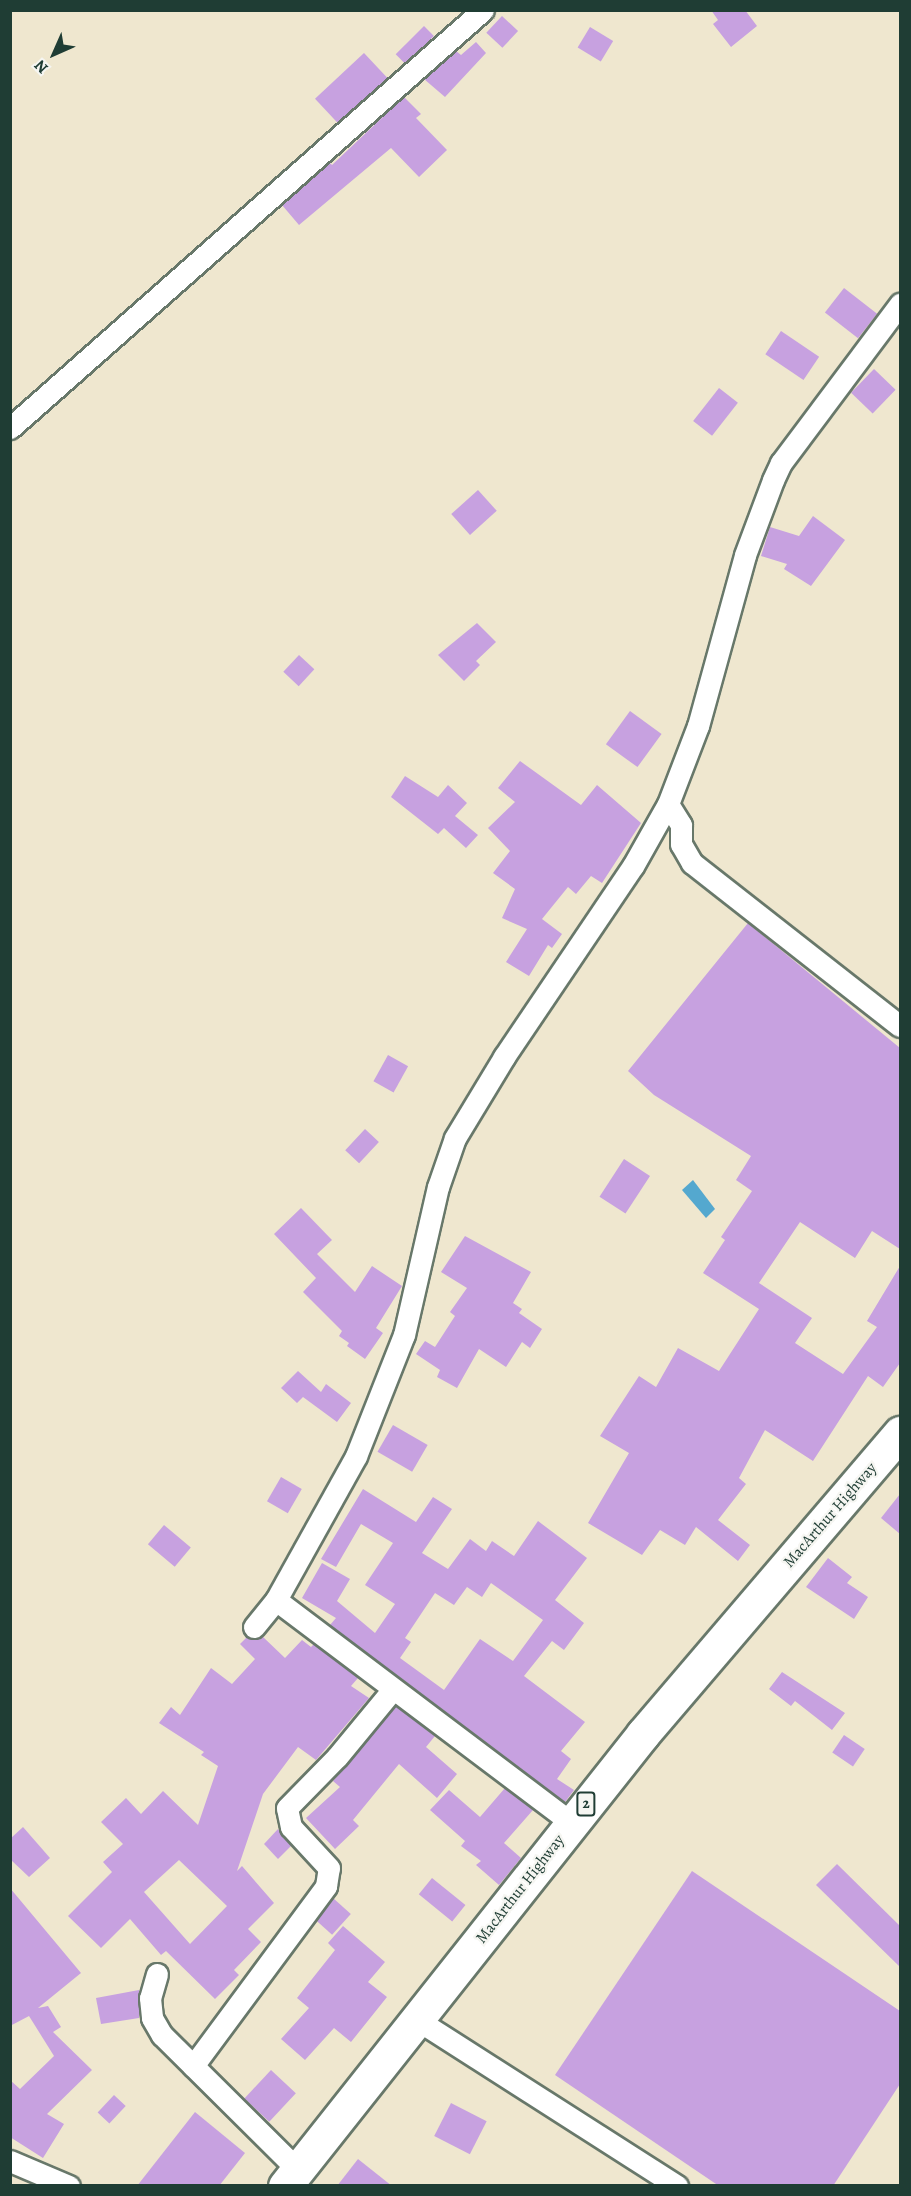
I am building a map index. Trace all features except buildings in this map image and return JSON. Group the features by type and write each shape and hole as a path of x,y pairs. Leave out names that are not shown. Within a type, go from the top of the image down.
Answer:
{"highway":[{"name":"MacArthur Highway","path":"291,2178 643,1734 900,1433"}],"street":[{"path":"10,429 483,10"},
{"path":"254,1627 276,1600 356,1456 404,1335 438,1187 455,1138 515,1041 633,866 668,804 699,726 745,555 781,463 900,304"},
{"path":"668,804 681,825 681,844 692,863 900,1026"},
{"path":"276,1600 572,1824"},
{"path":"193,2066 210,2049 326,1886 329,1868 291,1827 287,1808 337,1757 393,1689"},
{"path":"157,1974 150,1998 152,2018 162,2035 193,2066 291,2178"},
{"path":"416,2019 677,2186"},
{"path":"10,2161 69,2186"}],"water":[{"path":"693,1180 715,1209 706,1218 682,1190"}]}
